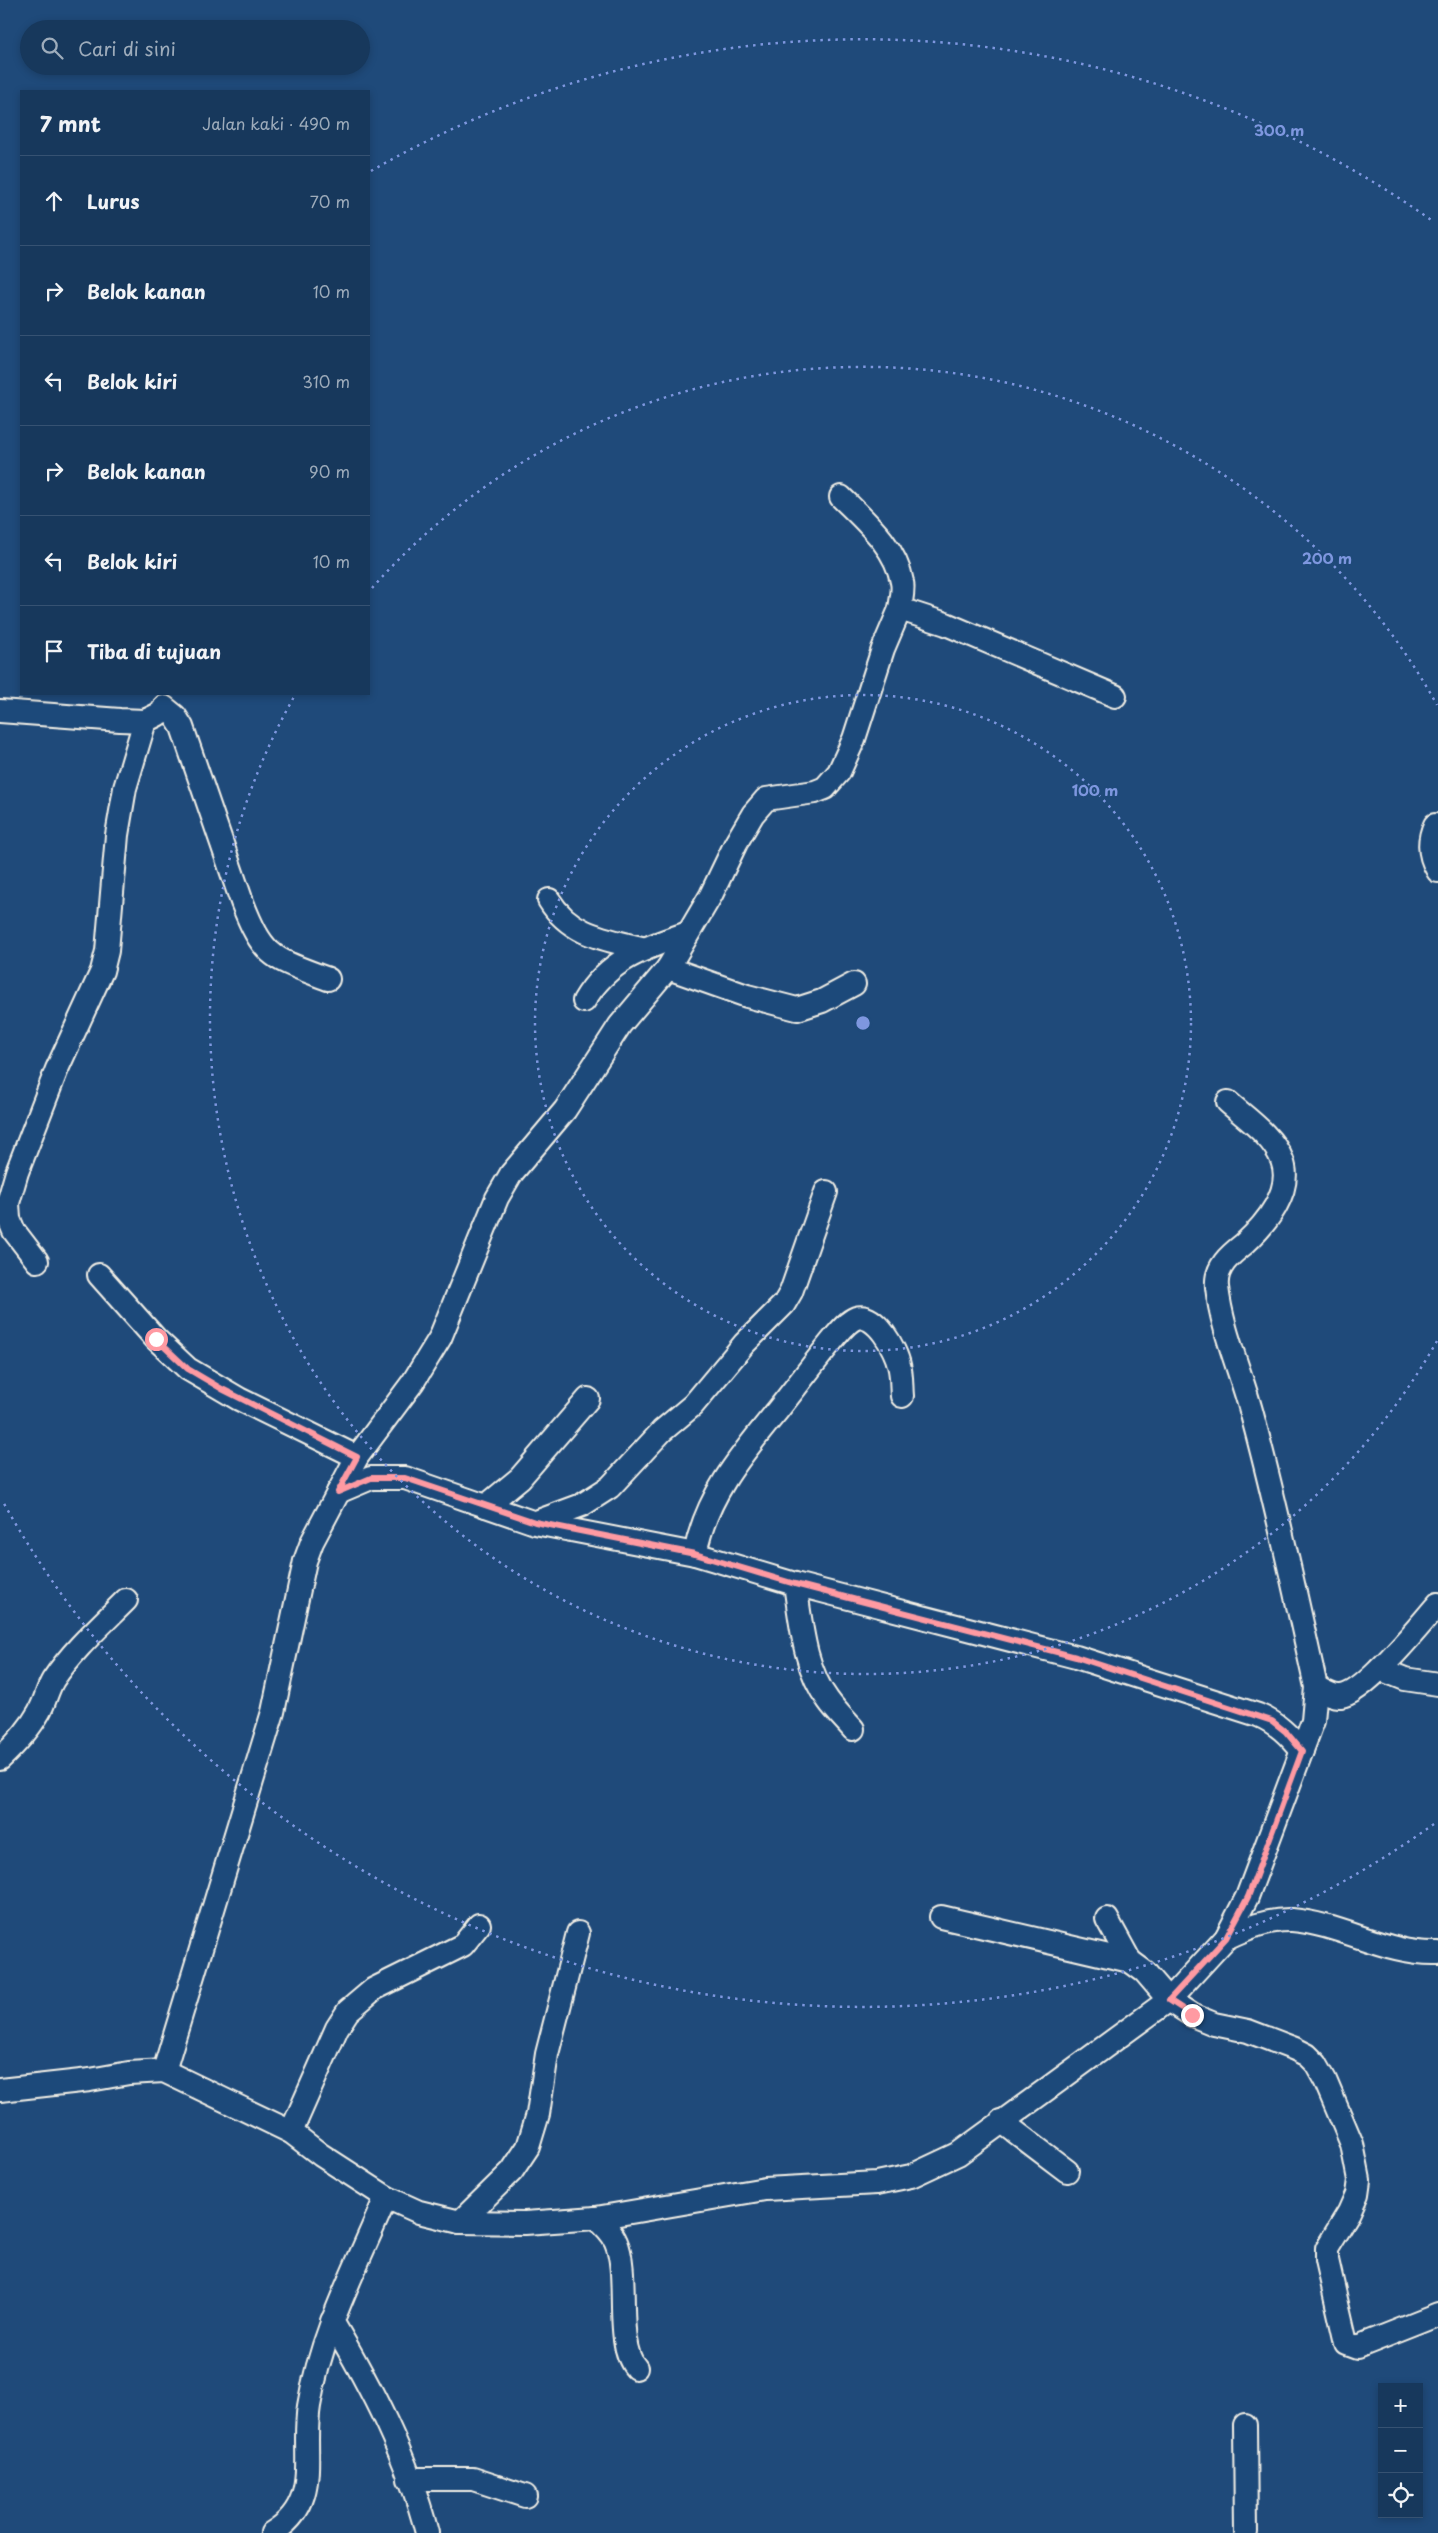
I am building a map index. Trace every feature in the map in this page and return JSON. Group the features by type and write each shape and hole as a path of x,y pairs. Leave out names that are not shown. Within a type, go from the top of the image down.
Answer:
{"street":[{"path":"164,2071 272,1712 305,1561 338,1492 357,1457 413,1382 440,1338 497,1198 511,1174 564,1110 620,1025 668,968 711,895 736,843 761,804 775,796 815,792 833,781 854,739 883,649 900,609 903,584 896,560 872,530 841,498"},
{"path":"900,609 946,624 1115,696"},
{"path":"0,711 145,721 154,718 167,700 182,727 252,928 264,948 277,959 328,979"},
{"path":"37,1261 14,1231 9,1219 8,1203 16,1172 57,1069 102,971 108,951 118,826 124,788 145,721"},
{"path":"1434,824 1430,837 1431,853 1438,871"},
{"path":"549,900 556,912 577,930 645,949"},
{"path":"584,1001 593,985 608,969 645,949 688,933"},
{"path":"668,968 747,996 798,1009 822,1001 854,984"},
{"path":"0,2090 90,2080 129,2073 164,2071 291,2132 321,2155 386,2197 419,2212 460,2222 525,2223 596,2218 765,2189 877,2184 911,2176 958,2154 1169,2000 1226,1938 1248,1897 1313,1721 1316,1687 1253,1416 1230,1344 1216,1286 1217,1274 1224,1262 1255,1234 1271,1214 1284,1186 1285,1176 1282,1160 1273,1145 1252,1122 1228,1102"},
{"path":"535,1522 582,1505 610,1487 662,1431 692,1406 744,1344 784,1304 794,1285 826,1192"},
{"path":"99,1274 156,1339 188,1369 239,1399 357,1457"},
{"path":"695,1554 704,1519 718,1488 740,1456 836,1336 852,1320 857,1318 868,1319 888,1339 900,1367 902,1396"},
{"path":"486,1506 520,1478 588,1399"},
{"path":"338,1492 371,1478 405,1478 535,1522 695,1554 795,1584 1076,1657 1258,1715 1272,1721 1286,1732 1302,1751"},
{"path":"795,1584 807,1653 816,1679 827,1699 853,1729"},
{"path":"0,1759 21,1738 36,1717 52,1682 80,1645 126,1600"},
{"path":"1316,1687 1334,1696 1343,1696 1355,1690 1380,1669 1438,1604"},
{"path":"1380,1669 1405,1679 1438,1684"},
{"path":"941,1917 1130,1961 1145,1972 1169,2000 1192,2015 1214,2024 1248,2031 1307,2055 1325,2080 1352,2144 1359,2180 1357,2194 1350,2212 1327,2248 1327,2260 1346,2343 1357,2347 1438,2315"},
{"path":"1107,1919 1130,1961"},
{"path":"1226,1938 1253,1925 1292,1920 1405,1951 1438,1953"},
{"path":"291,2132 336,2028 348,2011 374,1989 463,1945 479,1925"},
{"path":"460,2222 512,2171 528,2147 538,2114 547,2054 578,1933"},
{"path":"1001,2121 1067,2171"},
{"path":"272,2533 291,2519 298,2510 305,2492 308,2408 322,2345 386,2197"},
{"path":"596,2218 609,2231 617,2244 622,2272 627,2347 630,2359 636,2368"},
{"path":"332,2321 381,2410 421,2510 427,2533"},
{"path":"1245,2425 1246,2533"},
{"path":"409,2478 473,2479 526,2496"}],"route":[{"path":"156,1339 188,1369 239,1399 357,1457 338,1492 371,1478 405,1478 535,1522 695,1554 795,1584 1076,1657 1272,1721 1286,1732 1302,1751 1248,1897 1226,1938 1169,2000 1192,2015"}]}
